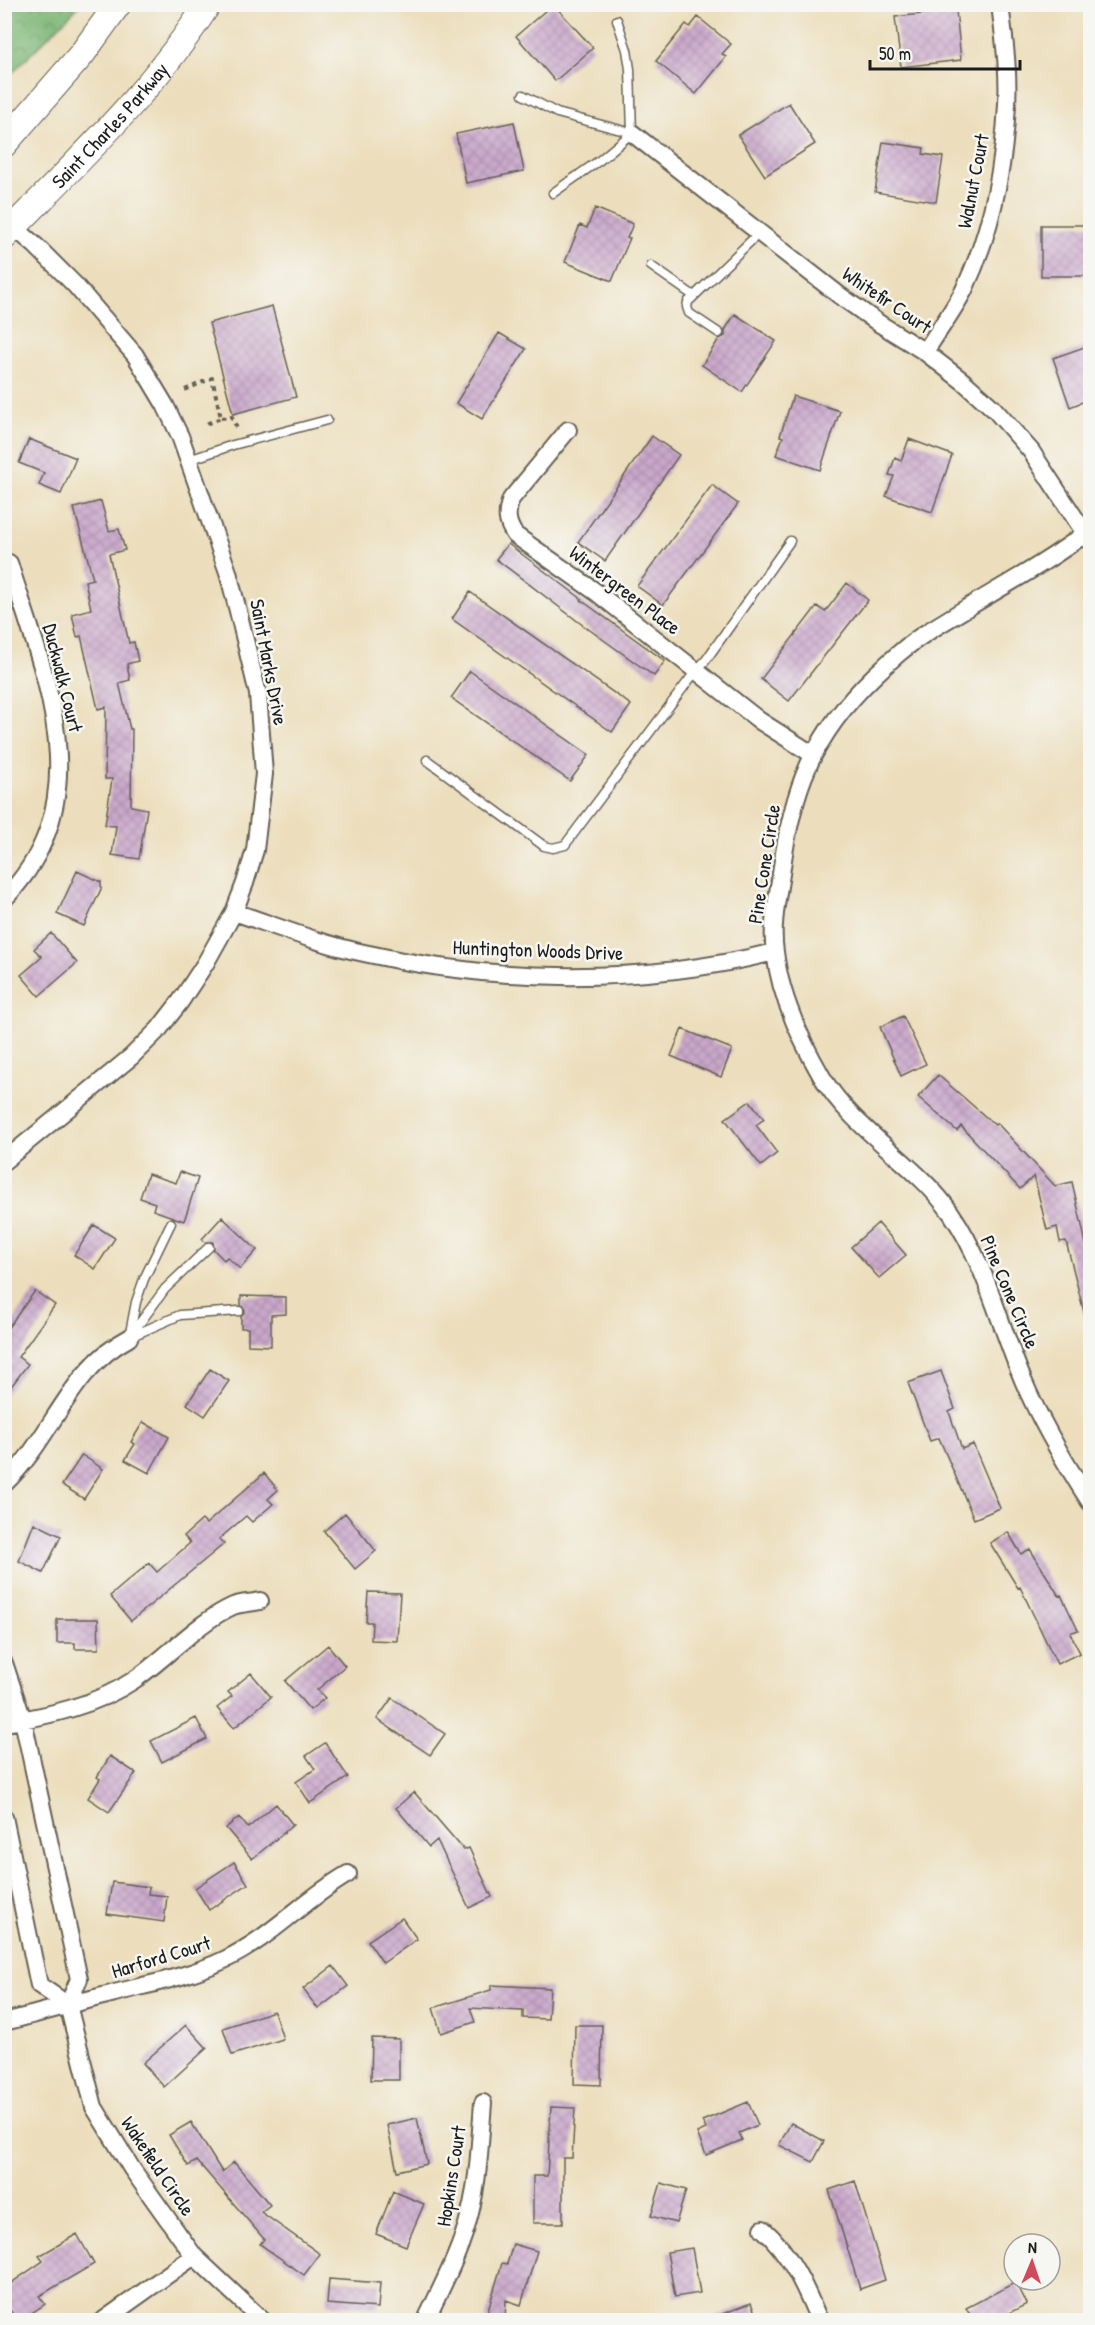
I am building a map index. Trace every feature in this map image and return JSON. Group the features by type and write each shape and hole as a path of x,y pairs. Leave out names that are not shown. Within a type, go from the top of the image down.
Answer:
{"main road":[{"path":"4,144 82,54 118,4"},
{"name":"Saint Charles Parkway","path":"8,228 113,124 165,63 208,4"}],"street":[{"name":"Walnut Court","path":"925,352 963,292 974,266 994,203 1002,157 1007,104 1007,69 1000,4"},
{"name":"Whitefir Court","path":"632,133 839,295 925,352 964,382 1014,431 1089,535"},
{"name":"Saint Marks Drive","path":"4,1161 109,1076 159,1029 180,1002 205,964 234,912 255,850 264,774 258,694 231,582 189,460 165,405 135,355 75,285 8,228"},
{"name":"Wintergreen Place","path":"568,430 511,499 506,512 510,528 515,535 596,592 760,721 812,754"},
{"name":"Pine Cone Circle","path":"1089,535 906,647 861,689 822,736 800,783 788,831 774,922 774,952 782,989 823,1080 863,1126 940,1200 970,1245 987,1280 1023,1379 1053,1441 1090,1502"},
{"name":"Duckwalk Court","path":"4,899 22,881 52,822 59,758 57,724 9,563"},
{"name":"Huntington Woods Drive","path":"234,912 361,953 431,967 487,973 627,975 738,961 774,952"},
{"path":"4,1484 26,1459 87,1370 112,1346 129,1338"},
{"path":"4,1723 63,1710 106,1694 132,1681 213,1617 235,1605 260,1601"},
{"path":"4,1663 23,1720 79,1979 68,2005 39,1985 4,1817"},
{"name":"Harford Court","path":"4,2022 193,1972 225,1960 254,1943 290,1917 323,1888 348,1874"},
{"name":"Wakefield Circle","path":"68,2005 94,2107 132,2169 194,2256 262,2320"},
{"name":"Hopkins Court","path":"426,2320 462,2242 471,2212 483,2103"},
{"path":"764,2229 776,2240 789,2258 819,2320"},
{"path":"104,2320 194,2256"}],"lane":[{"path":"617,20 627,50 630,69 632,133"},
{"path":"523,95 556,113 632,133"},
{"path":"553,193 600,160 632,133"},
{"path":"719,333 689,313 688,302 759,233"},
{"path":"651,266 694,296"},
{"path":"189,460 233,445 327,420"},
{"path":"427,760 544,846 553,849 565,845 706,660 790,542"},
{"path":"129,1338 136,1302 144,1279 171,1222"},
{"path":"129,1338 165,1289 208,1247"},
{"path":"129,1338 180,1316 198,1312 239,1311"}],"path":[{"path":"185,390 212,378 221,418"},
{"path":"203,425 221,418 232,417"}],"green space":[{"path":"5,4 80,5 5,80"}],"building":[{"path":"553,4 593,48 555,81 516,36"},
{"path":"956,10 961,60 901,67 895,17"},
{"path":"698,17 731,44 722,54 726,57 696,94 656,61 686,24 690,27"},
{"path":"789,103 815,144 765,176 738,135"},
{"path":"514,122 524,171 466,183 456,134"},
{"path":"883,142 924,148 923,154 943,157 936,202 875,192"},
{"path":"595,208 633,224 627,238 630,238 612,281 565,262 580,225 587,228"},
{"path":"1041,225 1090,225 1090,276 1041,276"},
{"path":"272,306 296,397 233,414 209,323"},
{"path":"735,314 776,341 742,392 702,365 719,339 725,336 725,330"},
{"path":"499,333 526,349 482,419 456,403"},
{"path":"1090,345 1090,399 1070,407 1053,358"},
{"path":"793,396 840,411 820,470 776,455"},
{"path":"652,436 679,455 605,561 578,542"},
{"path":"29,439 76,458 61,494 39,485 44,473 19,463"},
{"path":"909,439 952,455 932,512 886,496 894,476 889,475 895,458 901,461"},
{"path":"712,485 738,504 663,605 637,586"},
{"path":"101,501 109,531 119,529 125,550 109,554 129,643 134,642 138,661 127,664 130,680 119,683 130,729 132,729 131,806 147,809 139,859 112,855 116,826 105,825 112,779 105,779 106,707 98,709 81,636 77,637 72,614 91,609 85,581 93,579 74,508"},
{"path":"508,544 665,661 654,676 496,559"},
{"path":"847,583 868,600 789,701 761,679 817,606 825,612"},
{"path":"470,592 631,705 612,732 452,619"},
{"path":"470,671 589,755 570,781 451,698"},
{"path":"77,871 101,882 101,889 84,926 57,914"},
{"path":"51,933 77,963 39,996 21,975 42,957 34,949"},
{"path":"903,1016 926,1064 901,1076 880,1027"},
{"path":"682,1029 732,1049 721,1077 671,1056"},
{"path":"938,1075 995,1125 997,1123 1055,1186 1072,1182 1090,1261 1090,1315 1085,1316 1066,1241 1060,1242 1057,1227 1047,1230 1034,1176 1020,1189 961,1126 957,1131 918,1097"},
{"path":"750,1101 764,1119 756,1125 777,1153 761,1166 725,1119"},
{"path":"180,1172 198,1178 184,1221 153,1210 155,1203 140,1198 148,1174 176,1183"},
{"path":"222,1217 257,1250 240,1269 227,1257 224,1260 214,1250 213,1242 205,1242 202,1239"},
{"path":"878,1223 906,1255 879,1278 851,1247"},
{"path":"94,1225 115,1238 95,1269 74,1255"},
{"path":"35,1291 55,1305 18,1357 28,1364 4,1396 4,1333"},
{"path":"241,1296 286,1297 286,1314 271,1315 271,1346 248,1345 248,1328 241,1328 241,1317 245,1311 241,1305"},
{"path":"210,1369 229,1381 205,1416 187,1404"},
{"path":"941,1371 955,1409 949,1412 962,1449 973,1444 1000,1508 974,1519 939,1438 930,1441 908,1383"},
{"path":"143,1422 169,1437 149,1473 125,1460 135,1444 131,1442"},
{"path":"82,1455 103,1469 84,1499 62,1485"},
{"path":"264,1473 278,1490 268,1499 273,1504 252,1522 246,1516 219,1539 224,1544 131,1621 110,1596 149,1563 157,1572 190,1543 184,1536 202,1520 206,1524"},
{"path":"345,1513 376,1551 355,1569 324,1531"},
{"path":"34,1523 61,1536 43,1573 19,1561"},
{"path":"1008,1532 1021,1554 1030,1549 1059,1596 1061,1595 1078,1630 1070,1633 1080,1653 1057,1664 1020,1587 1018,1588 990,1543"},
{"path":"368,1592 400,1593 397,1641 371,1640 372,1622 366,1622"},
{"path":"57,1619 98,1619 99,1649 75,1649 75,1643 57,1643"},
{"path":"328,1645 345,1666 317,1690 325,1698 310,1710 285,1681"},
{"path":"251,1673 271,1697 234,1728 217,1708 232,1696 228,1692"},
{"path":"392,1698 445,1734 430,1755 377,1719"},
{"path":"196,1718 207,1739 162,1762 151,1741"},
{"path":"325,1743 348,1777 310,1803 296,1782 315,1769 306,1756"},
{"path":"110,1756 136,1773 109,1812 88,1798 100,1779 97,1777"},
{"path":"414,1792 464,1850 469,1848 492,1897 469,1908 437,1840 429,1847 396,1808"},
{"path":"276,1804 293,1825 252,1859 226,1828 239,1817 248,1828"},
{"path":"234,1862 248,1884 209,1910 195,1888"},
{"path":"112,1882 149,1887 148,1894 167,1896 164,1922 107,1914"},
{"path":"402,1918 417,1939 383,1963 368,1941"},
{"path":"333,1966 348,1986 318,2009 303,1989"},
{"path":"491,1985 550,1988 548,2019 523,2018 523,2011 470,2008 475,2022 441,2033 433,2008 491,1990"},
{"path":"274,2011 283,2039 232,2055 223,2028"},
{"path":"186,2025 207,2048 164,2087 143,2063"},
{"path":"575,2025 602,2025 601,2085 574,2084"},
{"path":"372,2038 399,2039 399,2080 371,2080"},
{"path":"748,2102 758,2125 739,2133 742,2140 706,2155 697,2133 706,2129 702,2121"},
{"path":"551,2107 575,2108 572,2158 563,2158 563,2223 533,2223 533,2176 547,2176"},
{"path":"417,2118 427,2164 397,2171 387,2125"},
{"path":"191,2122 222,2172 234,2162 270,2205 261,2212 320,2254 304,2275 260,2244 264,2239 197,2161 188,2166 169,2135"},
{"path":"791,2123 824,2141 813,2162 779,2145"},
{"path":"855,2181 885,2280 860,2289 829,2190"},
{"path":"661,2183 686,2190 676,2223 651,2216"},
{"path":"393,2191 424,2204 406,2246 376,2234"},
{"path":"77,2234 94,2264 39,2296 45,2304 21,2320 17,2320 4,2302 4,2288 43,2261 39,2256"},
{"path":"513,2244 537,2251 521,2305 506,2300 505,2320 485,2320 502,2263 507,2264"},
{"path":"692,2248 700,2293 675,2297 667,2252"},
{"path":"329,2279 380,2283 378,2308 327,2304"},
{"path":"1002,2289 1002,2292 1021,2292 1027,2304 995,2320 973,2320 966,2308"},
{"path":"751,2303 758,2320 709,2320 709,2319"}]}
